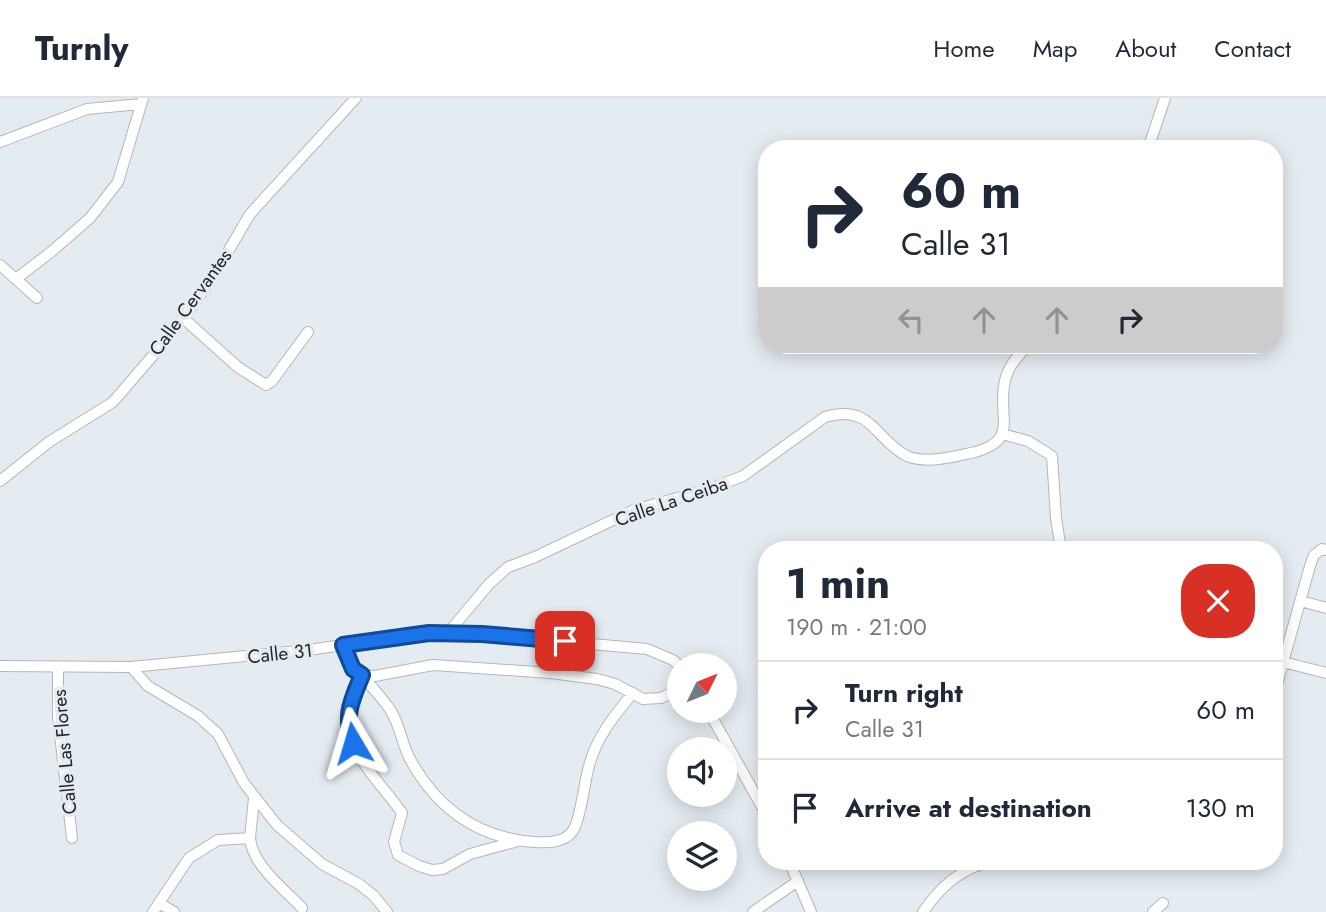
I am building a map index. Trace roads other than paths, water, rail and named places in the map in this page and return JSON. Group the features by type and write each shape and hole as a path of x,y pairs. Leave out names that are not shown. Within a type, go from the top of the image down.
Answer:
{"street":[{"name":"Calle Cervantes","path":"0,481 49,442 113,402 212,279 250,214 356,98"},
{"path":"1151,140 1165,98"},
{"path":"0,142 87,108 141,101 118,182 90,218 17,278"},
{"path":"0,265 37,298"},
{"path":"183,318 239,368 266,385 272,381 308,332"},
{"path":"1020,354 1013,361 1004,381 1002,434 1028,441 1052,456 1060,541"},
{"name":"Calle La Ceiba","path":"448,633 489,584 508,567 634,510 709,489 743,476 825,417 840,412 859,416 873,425 906,456 920,460 984,450 997,444 1002,434"},
{"path":"1326,550 1322,549 1314,555 1283,662 1326,673"},
{"path":"1301,601 1326,608"},
{"name":"Calle 31","path":"0,666 131,667 343,645 429,633 482,634 647,649 667,657"},
{"path":"343,645 353,669 362,675 394,715 411,761 435,796 457,815 485,832 521,841 549,843 565,838 575,828 594,746 606,726 633,693"},
{"path":"362,675 375,676 433,665 551,673 615,684 643,699 667,695"},
{"name":"Calle Las Flores","path":"58,667 58,717 72,838"},
{"path":"131,667 148,686 198,716 219,734 254,798 277,825 322,864 359,884 387,912"},
{"path":"362,675 348,711 348,726 353,743 369,771 402,813 394,842 398,855 419,866 432,870 443,869 470,854 521,841"},
{"path":"715,723 758,800"},
{"path":"254,798 251,846 262,866 302,908"},
{"path":"174,912 156,907 190,858 218,840 250,838"},
{"path":"793,870 811,912"},
{"path":"923,912 934,895 964,870"},
{"path":"754,912 798,881"},
{"path":"766,912 771,899"},
{"path":"1153,912 1163,903"}]}
